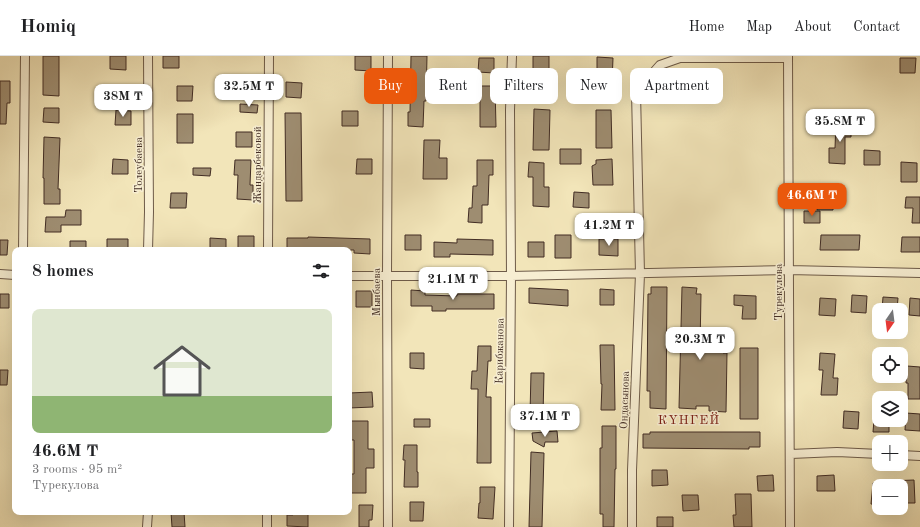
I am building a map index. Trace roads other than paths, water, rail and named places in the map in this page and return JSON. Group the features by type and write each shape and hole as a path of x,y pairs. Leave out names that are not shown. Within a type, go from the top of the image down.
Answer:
{"street":[{"path":"24,247 25,56"},
{"name":"Толеубаева","path":"148,56 148,247"},
{"name":"Жандарбековой","path":"268,247 269,56"},
{"name":"Мынбаева","path":"388,56 388,527"},
{"name":"Карибжанова","path":"509,527 511,276 510,110 512,56"},
{"name":"Ондасынова","path":"632,527 632,470 640,274 636,92 660,65 680,58 788,57"},
{"name":"Турекулова","path":"788,57 791,454 790,527"},
{"path":"352,276 511,276 789,270 920,273"},
{"path":"0,274 12,275"},
{"path":"791,454 837,452 872,454"},
{"path":"908,455 920,456"},
{"path":"147,527 148,515"},
{"path":"267,515 267,527"}],"district":[{"name":"КҮНГЕЙ","path":"689,419"}]}
